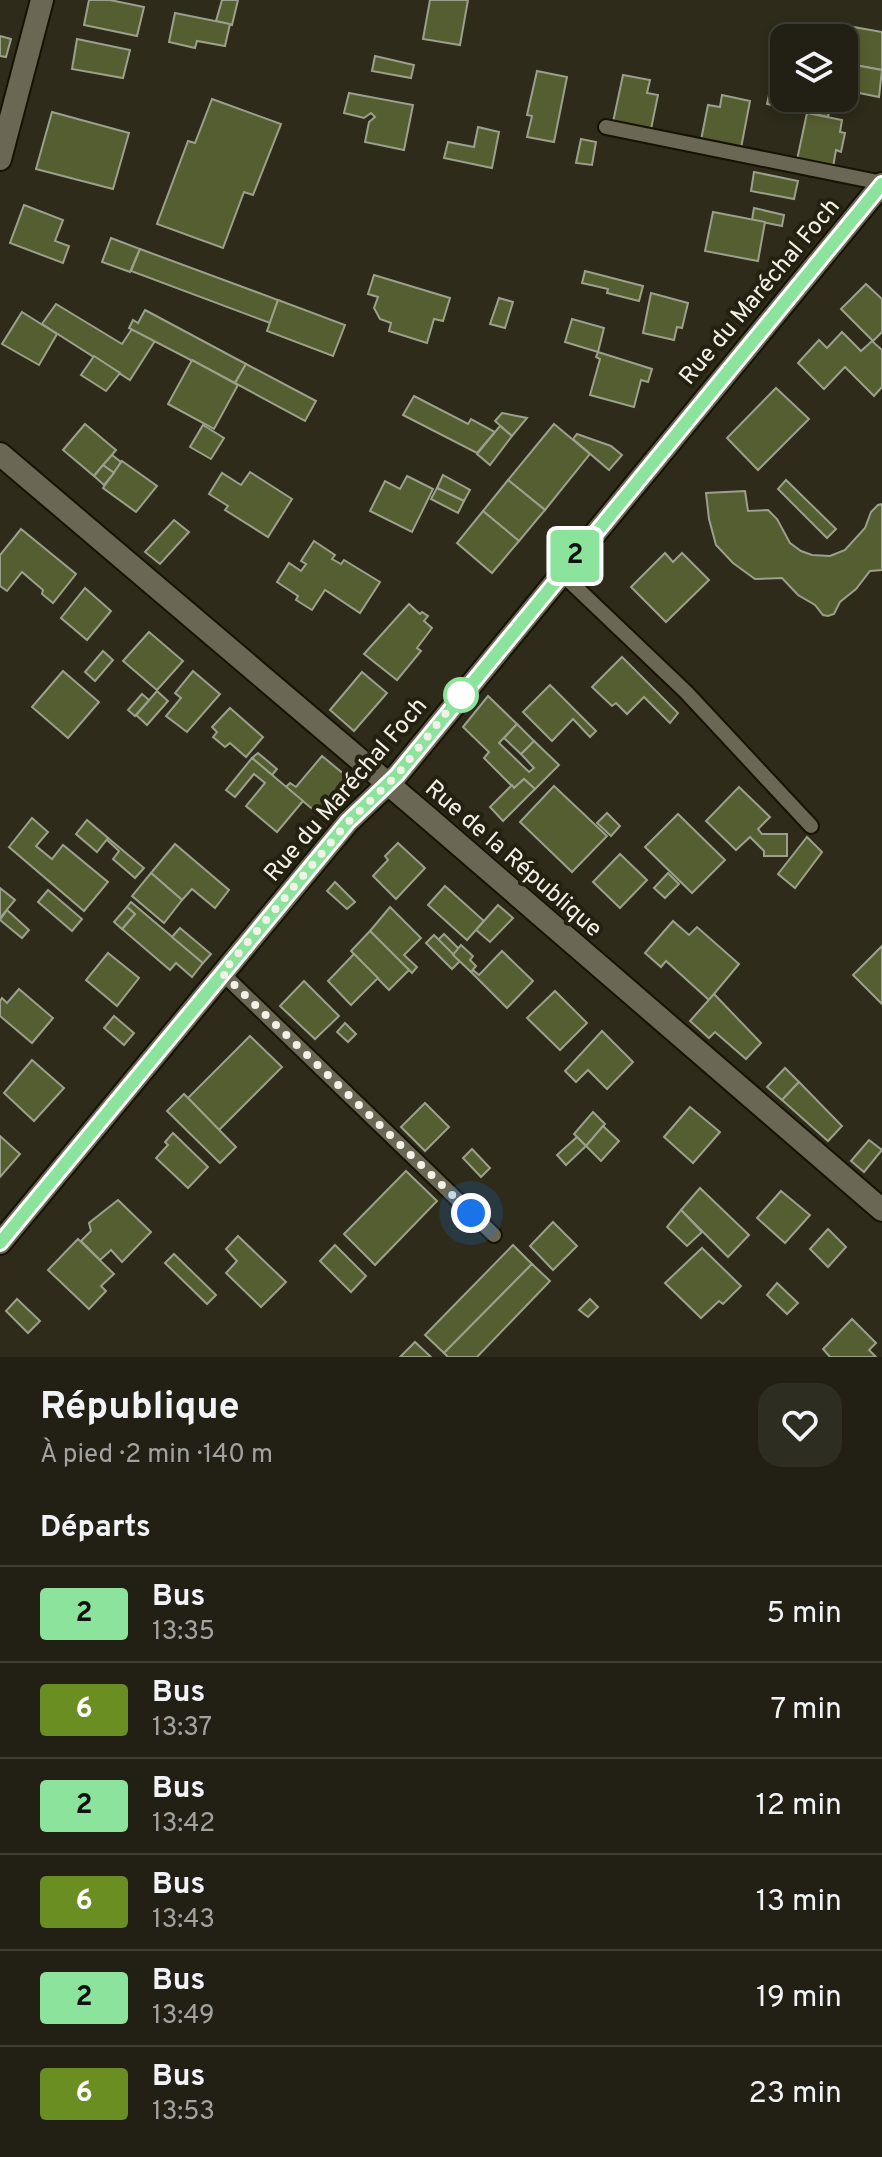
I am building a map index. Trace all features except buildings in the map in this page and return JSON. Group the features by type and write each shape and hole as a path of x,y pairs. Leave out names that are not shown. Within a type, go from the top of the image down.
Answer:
{"street":[{"path":"0,159 42,0"},
{"name":"Rue du Maréchal Foch","path":"0,1243 348,822 387,784 882,183"},
{"name":"Rue de la République","path":"0,454 882,1210"}],"lane":[{"path":"606,127 882,183"},
{"path":"561,573 686,692 811,826"},
{"path":"222,973 494,1235"}],"bus line":[{"name":"2","path":"0,1243 348,822 397,775 882,184"}],"route":[{"path":"461,695 397,775 348,822 222,973 471,1213"}]}
